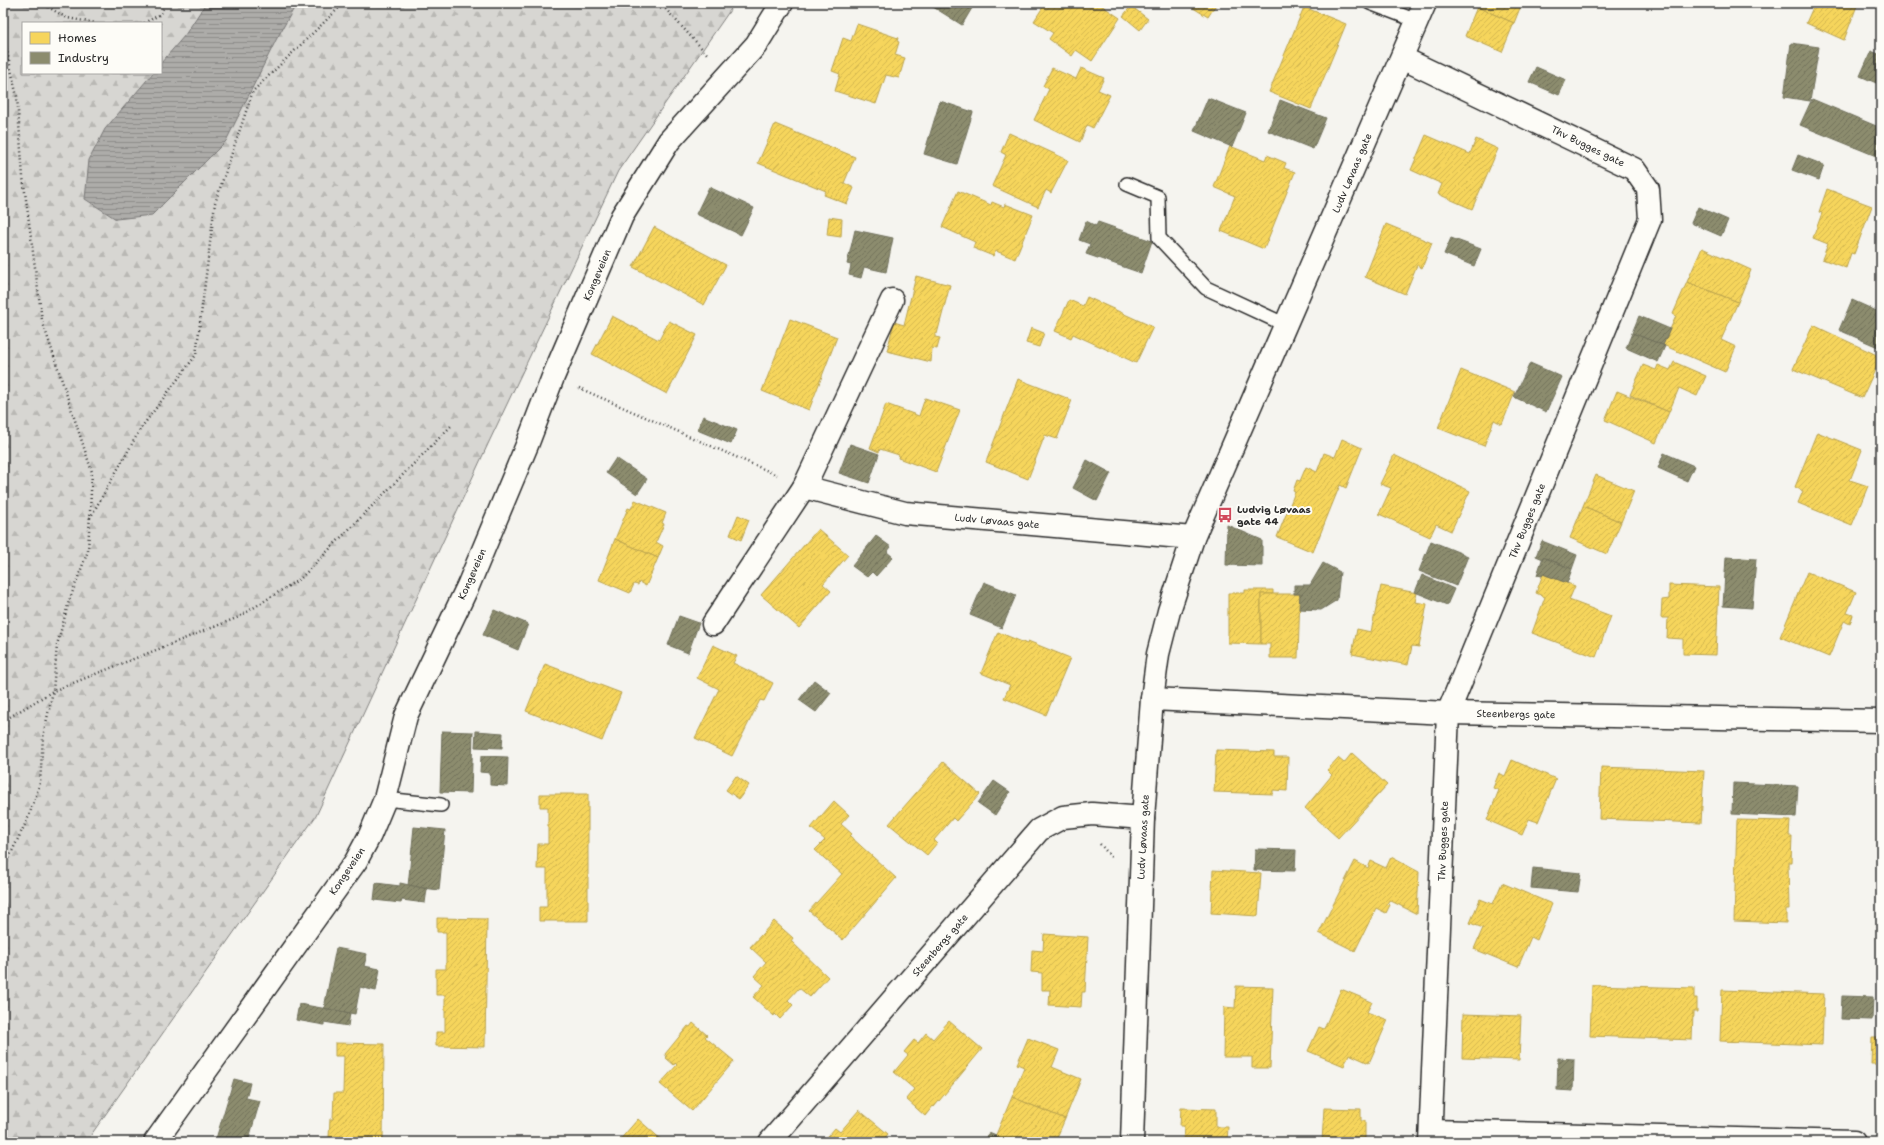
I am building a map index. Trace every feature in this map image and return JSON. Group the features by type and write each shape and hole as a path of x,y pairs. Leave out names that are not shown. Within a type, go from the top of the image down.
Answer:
{"street":[{"name":"Kongeveien","path":"155,1142 356,861 370,836 385,798 406,716 468,586 527,445 553,377 622,216 669,141 756,45 782,3"},
{"name":"Ludv Løvaas gate","path":"1132,1142 1143,818 1152,699 1158,654 1169,611 1193,538 1421,12"},
{"name":"Thv Bugges gate","path":"1402,58 1634,169 1648,189 1650,218 1448,713 1431,1137"},
{"path":"712,624 804,487 892,300"},
{"name":"Ludv Løvaas gate","path":"804,487 905,513 1193,538"},
{"name":"Steenbergs gate","path":"1152,699 1448,713 1881,721"},
{"name":"Steenbergs gate","path":"770,1142 1040,830 1063,817 1092,814 1143,818"},
{"path":"1431,1137 1854,1142"}],"lane":[{"name":"Ludv Løvaas gate","path":"1370,3 1421,12"},
{"path":"1127,184 1158,197 1159,238 1206,288 1286,325"},
{"path":"385,798 440,805"}],"path":[{"path":"41,3 67,18 90,22"},
{"path":"146,22 161,14 165,3"},
{"path":"90,519 140,428 196,356 215,203 253,91 344,3"},
{"path":"660,3 727,77"},
{"path":"3,33 17,97 23,176 42,320 92,472 88,551 69,601 57,645 53,691 43,737 40,783 29,816 3,870"},
{"path":"553,377 804,487"},
{"path":"3,720 53,691 239,616 301,578 451,426"},
{"path":"1094,842 1102,845 1116,863"}],"green space":[{"path":"3,3 735,3 618,171 488,444 316,816 86,1142 3,1142"}],"shaded area":[{"path":"206,3 297,3 276,40 226,141 152,215 116,219 85,199 89,160 105,129 152,74 162,74 162,62 185,35"}],"building: Homes":[{"path":"1037,3 1088,3 1091,5 1093,3 1098,3 1120,18 1092,61 1076,50 1072,56 1049,39 1053,33 1034,21 1043,7"},
{"path":"1185,3 1217,3 1208,17"},
{"path":"1478,3 1522,3 1514,23 1477,7"},
{"path":"1815,3 1858,3 1844,40 1806,23"},
{"path":"1131,6 1148,19 1140,30 1123,16"},
{"path":"1304,7 1346,24 1311,109 1269,92"},
{"path":"1477,7 1514,23 1502,52 1465,36"},
{"path":"857,24 898,38 897,41 899,42 895,55 905,58 899,78 886,75 876,104 835,91 840,74 832,71 843,38 851,41"},
{"path":"1052,68 1076,79 1081,68 1104,78 1098,90 1110,95 1093,128 1087,125 1080,142 1034,120 1049,89 1043,86"},
{"path":"775,124 855,157 844,183 854,188 847,204 824,195 826,191 758,163"},
{"path":"1009,133 1068,160 1051,193 1046,190 1038,207 992,186 1006,155 1001,152"},
{"path":"1426,135 1470,154 1476,139 1498,149 1472,209 1438,194 1442,184 1411,170"},
{"path":"1230,146 1265,160 1267,155 1286,163 1284,168 1295,172 1264,249 1221,231 1235,196 1214,187"},
{"path":"1827,189 1872,206 1854,254 1851,253 1846,268 1822,259 1828,244 1813,238 1822,213 1819,212"},
{"path":"958,191 991,205 992,202 1004,207 1005,204 1033,215 1015,259 996,251 993,256 973,248 975,242 942,227"},
{"path":"829,217 842,219 841,237 827,235"},
{"path":"1386,224 1432,243 1422,268 1417,265 1405,294 1365,277"},
{"path":"654,227 726,265 704,305 633,267"},
{"path":"1702,248 1751,270 1738,302 1687,282"},
{"path":"916,276 950,285 937,334 935,333 935,337 940,338 937,349 932,348 931,362 887,351 894,322 904,325"},
{"path":"1687,282 1738,302 1721,340 1736,347 1725,372 1663,345 1676,316 1673,314"},
{"path":"1087,297 1153,327 1136,363 1073,334 1071,338 1055,331 1069,300 1083,306"},
{"path":"612,316 659,340 669,321 697,335 667,394 592,354"},
{"path":"790,319 837,337 809,410 762,391"},
{"path":"1813,325 1881,357 1862,398 1793,369"},
{"path":"1031,328 1044,333 1039,347 1026,343"},
{"path":"1674,362 1706,376 1697,396 1679,388 1669,412 1630,395 1643,365 1656,370 1658,365 1670,370"},
{"path":"1461,370 1515,392 1502,424 1494,420 1484,446 1438,428"},
{"path":"1018,379 1072,400 1057,439 1045,435 1028,479 986,462"},
{"path":"1617,391 1669,412 1656,443 1605,420"},
{"path":"925,398 960,410 936,472 898,458 899,455 880,449 879,452 870,448 886,404 919,416"},
{"path":"1817,432 1862,450 1850,480 1868,486 1852,525 1798,503 1803,491 1795,487"},
{"path":"1342,439 1362,448 1346,488 1340,485 1313,552 1277,537 1295,492 1293,491 1297,480 1300,481 1306,467 1317,472 1324,453 1335,457"},
{"path":"1394,455 1470,491 1451,531 1436,524 1430,537 1379,514 1391,488 1380,484"},
{"path":"1596,475 1634,491 1621,522 1583,506"},
{"path":"635,500 666,513 662,523 664,524 656,542 663,546 658,558 615,539 628,508 631,509"},
{"path":"1583,506 1621,522 1607,554 1570,538"},
{"path":"738,515 749,520 741,540 730,535"},
{"path":"818,529 848,555 823,584 831,591 799,628 761,595"},
{"path":"615,539 658,558 646,586 639,582 638,585 634,584 630,593 599,580"},
{"path":"1807,572 1856,592 1847,613 1853,615 1850,624 1844,621 1829,657 1780,637"},
{"path":"1543,574 1575,586 1569,600 1611,616 1596,657 1532,633 1545,597 1536,593"},
{"path":"1669,585 1719,587 1716,655 1683,654 1683,639 1667,638 1668,618 1661,618 1662,600 1669,599"},
{"path":"1381,586 1417,593 1415,602 1427,604 1419,647 1412,646 1408,665 1352,654 1357,629 1371,632"},
{"path":"1245,590 1273,590 1273,594 1261,594 1261,644 1228,643 1228,593 1245,593"},
{"path":"1261,594 1300,594 1298,658 1270,658 1270,644 1261,644"},
{"path":"998,632 1027,644 1028,641 1070,658 1046,715 1004,698 1010,685 981,673"},
{"path":"713,645 737,656 733,663 773,683 764,701 760,700 732,756 695,738 719,689 697,678"},
{"path":"545,664 621,693 602,741 526,711"},
{"path":"1216,750 1274,752 1274,757 1288,757 1287,791 1273,790 1273,794 1214,792"},
{"path":"1352,753 1387,785 1338,838 1305,808 1332,775 1327,770 1338,758 1344,763"},
{"path":"1512,760 1556,779 1538,822 1529,819 1522,835 1487,820 1499,790 1493,788 1499,773 1505,776"},
{"path":"943,762 980,794 956,821 953,818 934,840 937,843 927,855 889,824"},
{"path":"1601,767 1704,771 1701,823 1599,819"},
{"path":"736,776 749,785 739,799 726,790"},
{"path":"540,794 588,794 588,921 539,921 539,907 547,907 547,869 537,869 538,844 548,844 548,807 540,807"},
{"path":"834,801 849,815 841,824 852,834 850,836 896,878 843,940 809,911 842,874 815,850 825,840 811,828"},
{"path":"1737,820 1790,821 1789,836 1792,836 1791,862 1788,862 1789,910 1786,910 1786,923 1734,921"},
{"path":"1391,857 1419,872 1417,914 1389,900 1387,904 1390,905 1386,913 1376,908 1355,951 1319,933 1355,861 1368,868 1371,861 1386,868"},
{"path":"1213,870 1261,873 1258,916 1211,913"},
{"path":"1502,883 1552,904 1537,940 1531,937 1518,967 1474,949 1483,928 1470,923 1480,899 1493,904"},
{"path":"437,918 487,919 485,1047 436,1046 436,1032 445,1032 445,995 436,995 436,969 446,969 446,932 437,932"},
{"path":"774,921 793,938 791,941 828,977 810,997 799,988 788,1000 793,1005 780,1019 775,1014 774,1016 753,997 764,985 754,976 766,962 750,947"},
{"path":"1044,934 1088,937 1085,992 1082,992 1081,1007 1049,1005 1050,990 1042,990 1042,973 1031,972 1032,950 1043,951"},
{"path":"1592,985 1694,988 1694,998 1697,998 1697,1012 1693,1012 1692,1040 1590,1036"},
{"path":"1236,986 1273,987 1270,1068 1252,1068 1252,1057 1223,1057 1224,1007 1235,1008"},
{"path":"1341,989 1372,1002 1367,1012 1388,1020 1369,1063 1349,1054 1344,1066 1308,1051 1319,1027 1324,1029"},
{"path":"1722,990 1824,994 1822,1045 1720,1041"},
{"path":"1463,1014 1521,1016 1519,1060 1462,1058"},
{"path":"949,1021 982,1049 925,1116 906,1099 914,1089 894,1072 908,1055 904,1052 914,1040 918,1043 926,1033 933,1039"},
{"path":"693,1023 707,1035 705,1037 734,1061 692,1111 660,1084 677,1065 675,1063 674,1065 666,1058 667,1057 665,1054 688,1026 690,1027"},
{"path":"1880,1025 1881,1076 1877,1076 1878,1064 1871,1064 1872,1037 1879,1037"},
{"path":"1028,1038 1059,1050 1052,1067 1081,1079 1065,1119 1012,1097 1024,1067 1017,1064"},
{"path":"335,1043 384,1044 383,1142 342,1142 342,1137 329,1137 330,1119 333,1119 334,1093 343,1093 344,1056 335,1056"},
{"path":"1012,1097 1065,1119 1055,1142 1008,1142 995,1137"},
{"path":"1181,1108 1216,1109 1216,1127 1228,1127 1227,1142 1183,1142 1184,1126 1180,1126"},
{"path":"1324,1108 1361,1109 1361,1121 1365,1121 1365,1142 1322,1142"},
{"path":"859,1110 888,1134 884,1139 887,1142 823,1142 835,1128 840,1132"},
{"path":"638,1119 664,1142 618,1142"}],"building: Industry":[{"path":"931,3 975,3 962,25 930,5"},
{"path":"1791,43 1819,47 1810,101 1784,97"},
{"path":"1871,51 1881,55 1881,85 1860,76"},
{"path":"1536,67 1566,80 1559,95 1529,82"},
{"path":"1208,98 1246,113 1232,147 1194,131"},
{"path":"1812,99 1881,128 1881,158 1800,125"},
{"path":"1280,100 1326,118 1313,149 1268,131"},
{"path":"940,101 973,112 957,164 924,154"},
{"path":"1798,155 1824,165 1819,180 1792,170"},
{"path":"709,187 754,208 741,235 696,214"},
{"path":"1698,207 1728,220 1721,236 1691,223"},
{"path":"1086,221 1096,226 1098,222 1152,241 1141,273 1086,254 1090,244 1079,240"},
{"path":"855,230 893,238 886,272 864,267 861,278 849,275 851,265 847,264"},
{"path":"1451,238 1481,249 1474,266 1444,254"},
{"path":"1852,300 1881,313 1881,340 1878,347 1839,330"},
{"path":"1639,316 1670,329 1663,345 1665,346 1632,333"},
{"path":"1632,333 1665,346 1658,362 1626,348"},
{"path":"1530,363 1562,377 1546,412 1514,397"},
{"path":"703,416 737,430 731,444 697,430"},
{"path":"850,444 879,454 869,483 839,473"},
{"path":"1664,453 1694,466 1687,481 1658,468"},
{"path":"616,458 647,479 637,494 606,473"},
{"path":"1087,460 1111,473 1097,501 1073,488"},
{"path":"1227,525 1262,540 1262,566 1226,565"},
{"path":"876,536 891,547 887,552 893,557 876,576 872,572 867,577 852,566"},
{"path":"1431,541 1468,556 1456,586 1419,571"},
{"path":"1542,541 1577,555 1572,569 1543,557 1543,559 1536,556"},
{"path":"1543,557 1572,569 1567,583 1543,574 1542,576 1537,575"},
{"path":"1726,557 1756,559 1752,608 1723,606"},
{"path":"1323,563 1340,572 1337,600 1321,610 1299,609 1300,594 1294,594 1294,585 1310,585"},
{"path":"1422,575 1454,589 1447,605 1415,592"},
{"path":"984,582 1016,595 1002,628 970,615"},
{"path":"494,610 528,624 518,650 483,635"},
{"path":"679,616 699,623 688,653 668,645"},
{"path":"814,680 831,693 816,712 799,700"},
{"path":"442,731 473,732 471,793 440,792"},
{"path":"476,731 503,733 502,748 475,747"},
{"path":"481,756 508,757 507,786 490,785 490,773 480,772"},
{"path":"994,781 1010,792 995,815 978,803"},
{"path":"1733,783 1798,786 1796,817 1732,814"},
{"path":"414,827 445,830 439,890 408,886"},
{"path":"1255,849 1296,850 1295,871 1254,870"},
{"path":"1533,868 1581,873 1578,892 1531,888"},
{"path":"376,883 400,886 400,883 427,889 425,903 402,900 401,903 374,900"},
{"path":"336,948 367,954 364,966 380,969 376,991 360,987 355,1014 324,1008"},
{"path":"1842,996 1873,997 1872,1020 1841,1019"},
{"path":"299,1004 350,1013 348,1026 324,1022 324,1025 296,1020"},
{"path":"1558,1058 1574,1059 1573,1091 1557,1090"},
{"path":"234,1079 250,1083 246,1098 260,1101 248,1142 215,1142"},
{"path":"989,1132 996,1135 995,1137 1008,1142 985,1142"}],"place":[{"name":"Ludvig Løvaas gate 44","path":"1225,515"}]}
